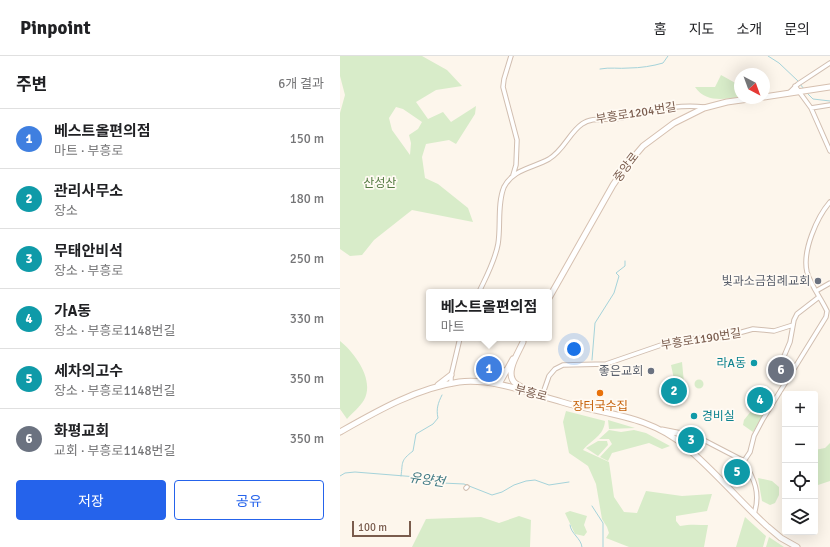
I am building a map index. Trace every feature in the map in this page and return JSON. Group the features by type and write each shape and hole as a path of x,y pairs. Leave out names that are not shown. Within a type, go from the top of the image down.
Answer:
{"main road":[{"path":"770,96 830,87"},
{"name":"중앙로","path":"552,293 613,185 634,156 664,129 706,108 734,102"},
{"path":"499,384 524,341"},
{"path":"525,341 514,364 512,377 516,384 535,395"},
{"path":"476,382 496,378 513,360"},
{"path":"434,387 451,375"},
{"name":"부흥로","path":"340,432 405,398 434,387 476,382 499,384 535,395 626,416 660,430 686,447 754,514 781,538 797,547"},
{"path":"660,430 687,435"}],"street":[{"path":"480,289 496,253 501,195 513,176 516,165 517,138 504,98 503,83 511,56"},
{"path":"789,93 798,83 830,63"},
{"path":"798,83 804,91 804,98 830,151"},
{"path":"810,108 830,105"},
{"name":"부흥로1204번길","path":"513,176 551,157 562,148 578,127 587,121 616,119 667,108 692,106 706,108"},
{"path":"744,461 750,452 754,436 790,375 824,322 827,311 807,272 806,260 818,218 830,202"},
{"path":"816,291 830,283"},
{"path":"790,375 783,366 782,360 790,342 797,314 819,297"},
{"path":"826,308 830,304"},
{"name":"부흥로1190번길","path":"542,396 549,376 555,369 563,365 606,364 667,343 687,339 724,337 753,329 774,331 793,326"},
{"path":"451,384 451,375 459,341"},
{"path":"677,440 692,434 744,461 752,474 758,497 758,505 754,514"}],"green space":[{"name":"산성산","path":"340,56 422,56 447,70 462,86 436,90 416,102 428,119 443,112 451,122 476,106 475,114 456,144 449,140 426,144 422,157 425,178 438,184 468,208 473,222 412,210 374,240 362,255 350,256 340,249 340,113 345,95 340,76","holes":["396,107 403,109 422,122 418,129 409,135 411,143 410,155 392,130 389,118"]},
{"path":"721,75 734,82 734,98 710,98 704,96 695,87 715,87"},
{"path":"340,341 352,352 362,368 367,384 367,392 364,400 347,419 340,409"},
{"path":"682,362 683,385 674,379 671,365"},
{"path":"697,380 701,380 703,384 701,388 697,388 695,386 695,382"},
{"path":"752,403 766,410 753,432 743,425 744,420 752,410"},
{"path":"566,411 605,421 600,434 583,450 609,462 614,497 624,512 637,513 646,491 682,496 712,494 707,511 676,516 676,521 680,526 708,525 704,547 629,547 606,538 609,533 602,519 596,484 588,466 569,453 563,422"},
{"path":"608,420 635,428 609,429"},
{"path":"609,430 621,432 634,430 646,433 670,446 662,449 649,443 612,453 608,461 600,457 612,444 609,439 599,439"},
{"path":"598,441 607,441 608,445 598,456 586,448"},
{"path":"830,443 830,481 818,485 818,449 825,448"},
{"path":"758,478 772,481 779,487 779,495 775,503 770,505 762,501"},
{"path":"570,511 587,516 584,525 587,532 584,536 575,534 565,513"},
{"path":"519,516 531,520 530,547 412,547 426,519 481,517 499,523"},
{"path":"745,517 766,536 763,547 736,547"},
{"path":"769,537 784,547 766,547"}],"waterway":[{"path":"600,69 651,66 663,63 668,56"},
{"path":"768,56 779,63 798,81"},
{"path":"800,84 804,89"},
{"path":"807,93 813,99 830,101"},
{"path":"592,360 595,323 614,293 619,276 616,273 625,266 625,261"},
{"path":"401,476 403,462 413,451 416,434 433,424 438,418 438,406 442,395"},
{"name":"유양천","path":"340,476 345,473 355,472 417,477 442,483 464,484 492,495 526,481 535,480 549,485 569,482"},
{"path":"592,506 603,523 603,547"},
{"name":"유양천","path":"570,525 582,547"}],"place":[{"name":"빛과소금침례교회","path":"818,281"},
{"name":"라A동","path":"754,363"},
{"name":"베스트올편의점","path":"489,369"},
{"name":"화평교회","path":"781,370"},
{"name":"좋은교회","path":"651,371"},
{"name":"관리사무소","path":"674,391"},
{"name":"장터국수집","path":"600,393"},
{"name":"가A동","path":"760,400"},
{"name":"경비실","path":"694,416"},
{"name":"무태안비석","path":"691,440"},
{"name":"세차의고수","path":"737,472"}]}
